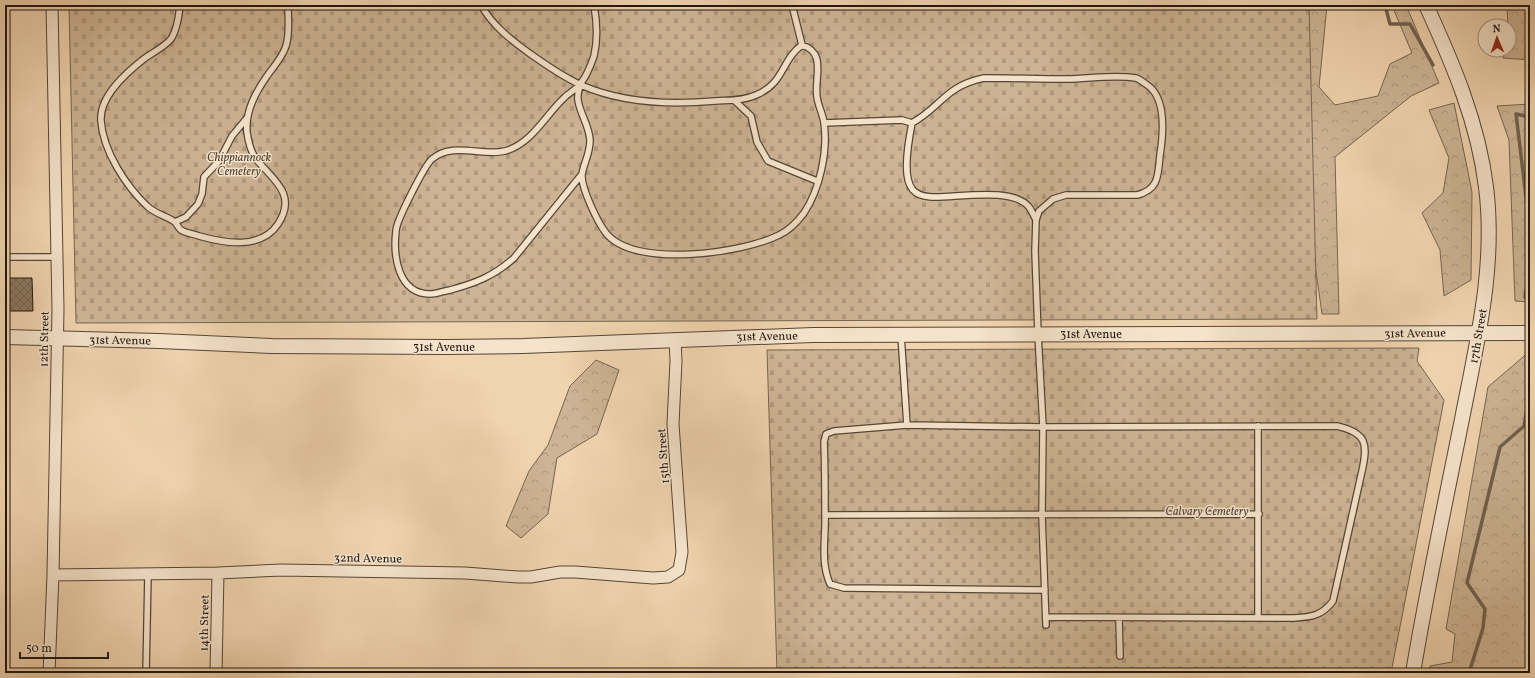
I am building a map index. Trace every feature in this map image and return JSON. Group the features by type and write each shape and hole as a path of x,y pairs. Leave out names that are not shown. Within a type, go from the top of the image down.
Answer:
{"street":[{"name":"12th Street","path":"49,673 53,575 57,339 57,257 52,5"},
{"name":"17th Street","path":"1413,673 1430,578 1480,332 1489,251 1488,209 1482,160 1464,95 1450,56 1426,5"},
{"name":"31st Avenue","path":"5,337 279,346 447,347 523,346 675,339 900,335 1530,332"},
{"name":"15th Street","path":"675,339 676,361 673,424 682,552 678,570"},
{"name":"32nd Avenue","path":"53,575 218,573 280,570 443,572 518,577 531,577 560,572 575,572 654,578 668,577 678,570"},
{"name":"14th Street","path":"216,673 218,573"}],"lane":[{"path":"180,5 177,24 171,38 136,66 111,93 102,106 101,122 110,154 120,174 148,207 175,222 181,230 232,243 249,242 273,231 279,223 285,203 284,195 279,184 256,158 249,144 247,118 250,106 267,76 282,56 286,46 288,5"},
{"path":"480,5 489,19 521,47 546,65 580,85 600,92 637,100 694,104 735,101 757,95 776,83 795,50 802,46 811,48 815,52 817,59 817,98 824,123 825,154 817,182 805,212 780,234 721,251 695,254 649,253 629,249 618,244 606,232 586,192 582,174"},
{"path":"580,85 578,99 588,126 590,141 588,158 582,174 514,258 501,270 472,285 433,294 421,294 412,290 406,284 399,267 396,230 402,213 432,159 447,151 496,153 507,151 519,145 546,120 564,97 580,85 589,70 596,45 597,28 594,5"},
{"path":"792,5 802,46"},
{"path":"1036,220 1029,206 1011,196 991,195 942,198 918,195 910,188 905,162 912,123 957,86 984,78 1067,79 1124,77 1138,79 1151,88 1158,98 1161,109 1161,147 1157,178 1153,186 1146,192 1137,195 1066,195 1053,200 1039,211 1036,220 1038,334 1043,427 1042,516 1046,625"},
{"path":"735,101 751,116 757,142 768,161 817,182"},
{"path":"175,222 186,217 198,204 202,194 204,177 218,161 232,136 247,118"},
{"path":"824,123 902,120 912,123"},
{"path":"5,257 57,257"},
{"path":"900,335 907,425"},
{"path":"1045,590 835,587 830,584 824,566 826,515 824,442 826,434 834,431 907,425 1043,427 1343,427 1356,432 1364,441 1366,450 1333,601 1322,612 1311,617 1258,618 1046,617"},
{"path":"1258,426 1258,618"},
{"path":"826,515 1042,516 1259,514"},
{"path":"146,673 148,574"},
{"path":"1119,618 1120,656"}],"green space":[{"name":"Chippiannock Cemetery","path":"69,5 1309,5 1317,319 76,323"},
{"path":"957,5 1327,5 1319,87 1335,105 1378,96 1390,64 1412,53 1393,8 1387,5 1406,5 1439,83 1411,96 1335,157 1339,314 1322,314 1296,131"},
{"path":"1507,5 1530,5 1530,60 1503,58 1517,58 1517,18 1508,18"},
{"path":"1454,103 1472,192 1471,280 1444,296 1440,250 1422,213 1443,193 1449,158 1429,110"},
{"path":"1530,104 1530,302 1515,301 1509,140 1497,106"},
{"name":"Calvary Cemetery","path":"1419,348 1417,361 1444,400 1391,673 777,673 767,350"},
{"path":"1530,351 1530,673 1429,673 1430,666 1452,662 1455,634 1446,629 1488,387"},
{"path":"596,360 619,370 597,434 557,458 548,514 521,538 506,526 529,471 548,445 570,386"}],"building":[{"path":"9,278 32,278 33,311 9,311"}],"waterway":[{"path":"1385,5 1390,24 1410,24 1433,65"},
{"path":"1530,117 1516,114 1530,230"},
{"path":"1525,297 1530,267"},
{"path":"1469,673 1483,628 1485,609 1467,583 1500,447 1524,426 1530,393"}]}
